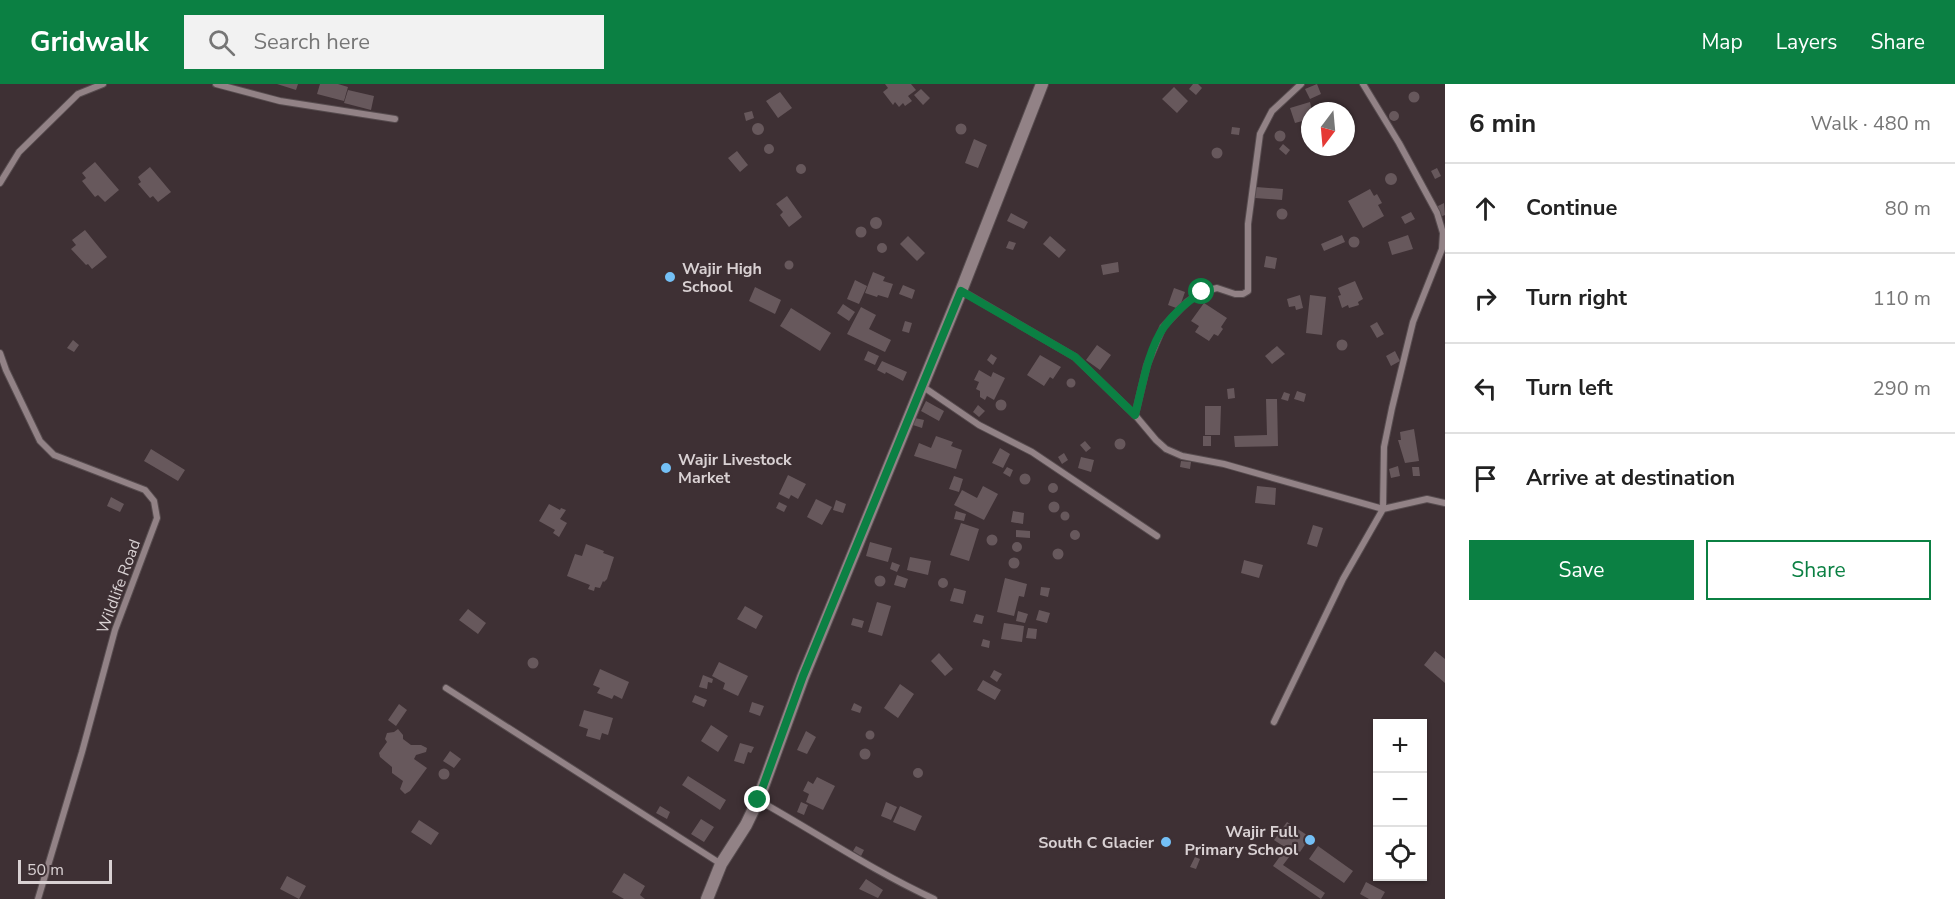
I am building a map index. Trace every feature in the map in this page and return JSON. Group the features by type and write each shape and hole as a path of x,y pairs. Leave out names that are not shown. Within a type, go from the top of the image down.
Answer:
{"street":[{"path":"0,183 19,152 78,94 104,84"},
{"path":"216,84 280,101 395,119"},
{"path":"707,899 721,864 746,825 758,800 803,676 961,291 1042,84"},
{"path":"1135,415 1147,365 1164,327 1187,302 1202,292 1217,288 1235,294 1248,291 1248,224 1260,134 1272,111 1301,84"},
{"path":"1274,722 1343,579 1383,509 1384,447 1392,408 1413,322 1442,249 1443,233 1432,203 1399,142 1363,84"},
{"path":"961,291 1075,357 1135,415 1166,449 1182,456 1224,464 1383,509 1427,499 1445,503"},
{"name":"Wildlife Road","path":"0,353 40,441 54,455 145,490 154,501 157,518 115,630 82,752 38,899"},
{"path":"922,386 980,425 1032,452 1157,536"},
{"path":"447,688 721,864"},
{"path":"758,800 897,882 934,899"}],"building":[{"path":"277,84 298,84 296,90"},
{"path":"320,84 338,84 348,87 344,101 317,94"},
{"path":"885,84 911,84 916,90 908,96 912,101 905,106 903,103 899,107 895,102 893,105 883,92 888,88"},
{"path":"1193,84 1198,84 1202,88 1196,95 1189,89"},
{"path":"1317,84 1321,94 1310,99 1305,89"},
{"path":"1174,87 1188,101 1177,113 1162,99"},
{"path":"921,89 930,98 923,105 914,95"},
{"path":"348,90 374,96 371,110 344,103"},
{"path":"780,92 792,108 778,118 766,101"},
{"path":"1414,92 1418,93 1418,101 1414,102 1410,101 1409,97 1410,93"},
{"path":"1301,105 1301,121 1295,123 1290,108"},
{"path":"752,111 754,118 746,121 744,113"},
{"path":"1394,111 1399,116 1394,121 1389,116"},
{"path":"760,123 764,129 760,135 756,135 752,127"},
{"path":"961,124 965,125 965,133 961,134 957,133 956,129 957,125"},
{"path":"1232,127 1240,128 1239,135 1231,134"},
{"path":"1280,131 1284,132 1284,140 1280,141 1276,140 1275,136 1276,132"},
{"path":"974,139 987,145 978,168 965,163"},
{"path":"769,144 774,149 769,154 764,149"},
{"path":"1283,144 1290,150 1286,155 1279,149"},
{"path":"1217,148 1221,149 1221,157 1217,158 1213,157 1212,153 1213,149"},
{"path":"737,151 748,165 740,172 728,158"},
{"path":"95,162 119,190 105,202 98,195 95,197 82,181 86,178 82,173"},
{"path":"801,164 805,165 805,173 801,174 797,173 796,169 797,165"},
{"path":"150,167 171,192 158,202 153,196 150,198 138,184 141,182 138,177"},
{"path":"1437,168 1441,176 1435,179 1431,171"},
{"path":"1393,173 1396,174 1396,184 1389,185 1386,184 1385,177 1386,174"},
{"path":"1256,187 1283,189 1282,200 1255,198"},
{"path":"1370,189 1374,196 1377,194 1382,203 1378,205 1384,216 1363,228 1348,201"},
{"path":"787,196 802,217 789,227 780,215 783,212 776,204"},
{"path":"1444,203 1445,215 1440,217 1434,208"},
{"path":"1282,209 1286,210 1286,218 1282,219 1278,218 1277,214 1278,210"},
{"path":"1411,212 1415,219 1405,224 1401,217"},
{"path":"1011,213 1028,222 1024,229 1007,221"},
{"path":"878,217 882,223 878,229 874,229 870,221"},
{"path":"861,226 867,232 861,238 855,232"},
{"path":"85,230 107,257 92,269 71,249 76,245 72,240"},
{"path":"1342,235 1345,242 1324,251 1321,244"},
{"path":"1408,235 1413,249 1392,255 1388,242"},
{"path":"908,236 925,253 917,261 900,244"},
{"path":"1050,236 1066,250 1059,258 1043,244"},
{"path":"1354,237 1358,238 1358,246 1354,247 1350,246 1349,242 1350,238"},
{"path":"1009,241 1016,243 1013,250 1006,248"},
{"path":"882,243 886,244 886,252 882,253 878,252 877,248 878,244"},
{"path":"1266,256 1277,258 1275,269 1264,267"},
{"path":"789,261 793,265 789,269 785,265"},
{"path":"1118,262 1119,272 1103,275 1101,265"},
{"path":"873,272 885,277 883,281 893,284 888,298 865,293"},
{"path":"855,280 867,286 859,304 847,299"},
{"path":"1355,281 1363,299 1358,302 1359,305 1349,308 1348,305 1342,308 1338,288"},
{"path":"903,285 915,290 912,299 899,294"},
{"path":"755,287 781,300 775,314 749,301"},
{"path":"1174,288 1185,292 1179,309 1168,305"},
{"path":"1300,295 1303,308 1296,310 1295,306 1289,307 1287,299"},
{"path":"1310,295 1326,297 1322,335 1306,333"},
{"path":"1204,303 1227,318 1218,336 1214,334 1209,341 1195,332 1199,326 1191,321"},
{"path":"843,304 855,312 849,321 837,313"},
{"path":"861,307 876,315 869,329 891,340 885,352 847,334"},
{"path":"791,308 831,333 820,351 780,326"},
{"path":"905,321 912,323 909,333 902,331"},
{"path":"1377,322 1384,334 1377,338 1370,326"},
{"path":"1342,339 1348,345 1342,351 1336,345"},
{"path":"73,340 79,345 74,352 67,348"},
{"path":"1097,345 1111,355 1100,370 1086,360"},
{"path":"1277,346 1285,354 1272,364 1265,356"},
{"path":"868,351 879,356 875,365 864,360"},
{"path":"1395,351 1400,361 1391,366 1386,356"},
{"path":"991,354 997,358 993,365 987,360"},
{"path":"1040,355 1061,367 1053,379 1050,377 1044,386 1027,375"},
{"path":"882,361 907,372 903,381 877,370"},
{"path":"979,370 991,377 993,372 1005,378 994,400 987,396 985,400 980,397 980,391 976,389 979,382 974,380"},
{"path":"1071,378 1076,383 1071,388 1066,383"},
{"path":"1234,388 1235,398 1228,399 1227,389"},
{"path":"1297,391 1306,394 1304,402 1294,399"},
{"path":"1284,392 1290,394 1288,401 1281,399"},
{"path":"1266,399 1277,399 1278,446 1235,447 1234,436 1267,435"},
{"path":"1001,400 1005,401 1005,409 1001,410 997,409 996,405 997,401"},
{"path":"926,401 944,411 939,421 921,411"},
{"path":"978,405 985,411 979,417 973,412"},
{"path":"1205,406 1221,406 1220,435 1205,435"},
{"path":"915,418 924,420 922,428 913,425"},
{"path":"1414,429 1419,461 1405,463 1398,440 1401,440 1400,432"},
{"path":"936,436 953,442 951,446 962,450 956,469 914,456 919,443 931,448"},
{"path":"1203,436 1211,436 1211,446 1203,446"},
{"path":"1120,438 1126,444 1120,450 1114,444"},
{"path":"1085,441 1091,448 1086,452 1080,445"},
{"path":"1000,448 1010,454 1003,468 992,463"},
{"path":"151,449 185,470 178,481 144,461"},
{"path":"1064,453 1068,460 1062,464 1058,457"},
{"path":"1081,457 1094,460 1091,472 1078,468"},
{"path":"1181,461 1191,462 1190,469 1180,467"},
{"path":"1398,466 1400,476 1391,478 1389,469"},
{"path":"1007,467 1013,470 1010,477 1003,473"},
{"path":"1412,467 1419,467 1420,476 1413,476"},
{"path":"1025,474 1029,475 1029,483 1025,484 1021,483 1020,479 1021,475"},
{"path":"788,475 806,484 798,499 791,495 789,499 779,494"},
{"path":"954,476 963,479 959,492 949,489"},
{"path":"1053,483 1058,488 1053,493 1048,488"},
{"path":"983,486 998,494 984,520 954,505 962,490 977,498"},
{"path":"1257,486 1276,488 1275,505 1255,503"},
{"path":"111,497 124,504 120,512 107,506"},
{"path":"816,499 832,507 822,525 807,517"},
{"path":"836,500 846,504 843,513 833,510"},
{"path":"1054,501 1060,507 1054,513 1048,507"},
{"path":"779,502 787,506 784,512 776,508"},
{"path":"549,504 560,510 561,508 566,510 560,519 567,523 559,537 553,533 555,530 539,521"},
{"path":"956,511 966,514 964,521 954,519"},
{"path":"1013,511 1024,513 1023,524 1011,522"},
{"path":"1065,511 1070,516 1065,521 1060,516"},
{"path":"961,523 979,529 969,561 950,555"},
{"path":"1313,525 1323,528 1317,547 1307,544"},
{"path":"1016,530 1030,531 1030,538 1016,537"},
{"path":"1075,530 1079,531 1079,539 1075,540 1071,539 1070,535 1071,531"},
{"path":"992,535 996,536 996,544 992,545 988,544 987,540 988,536"},
{"path":"870,542 892,548 888,562 866,556"},
{"path":"1017,542 1021,543 1021,551 1017,552 1013,551 1012,547 1013,543"},
{"path":"586,544 614,557 607,579 603,581 600,588 595,587 594,591 588,589 590,585 567,576 575,554 582,556"},
{"path":"1058,549 1062,550 1062,558 1058,559 1054,558 1053,554 1054,550"},
{"path":"910,557 931,561 928,575 907,570"},
{"path":"1014,558 1018,559 1018,567 1014,568 1010,567 1009,563 1010,559"},
{"path":"1244,560 1263,565 1259,578 1241,573"},
{"path":"892,562 900,565 897,572 890,569"},
{"path":"897,575 908,579 905,588 894,585"},
{"path":"880,576 884,577 884,585 880,586 876,585 875,581 876,577"},
{"path":"943,578 948,583 943,588 938,583"},
{"path":"1005,578 1027,584 1024,597 1019,596 1014,616 997,612"},
{"path":"1041,587 1050,588 1048,597 1040,595"},
{"path":"954,588 966,591 963,604 950,601"},
{"path":"877,602 891,606 882,636 868,632"},
{"path":"745,606 763,616 756,629 737,619"},
{"path":"468,609 486,623 478,634 459,620"},
{"path":"1039,610 1050,613 1047,623 1036,620"},
{"path":"1018,611 1028,614 1025,623 1016,621"},
{"path":"976,614 984,616 982,624 973,622"},
{"path":"853,618 864,621 862,628 851,625"},
{"path":"1004,623 1024,626 1022,642 1001,639"},
{"path":"1028,628 1037,629 1036,639 1026,638"},
{"path":"983,639 990,641 989,648 981,646"},
{"path":"1435,651 1445,659 1445,683 1424,665"},
{"path":"939,653 953,669 945,676 931,661"},
{"path":"533,658 537,659 537,667 533,668 529,667 528,663 529,659"},
{"path":"719,662 748,676 738,696 723,689 725,683 712,676"},
{"path":"600,669 629,682 622,699 614,695 612,699 597,693 600,688 593,685"},
{"path":"994,670 1002,674 997,682 990,677"},
{"path":"703,675 713,679 712,683 708,682 707,689 699,687"},
{"path":"983,680 1001,690 995,700 977,690"},
{"path":"900,684 914,694 898,718 884,708"},
{"path":"695,695 707,700 704,707 692,702"},
{"path":"752,702 764,706 760,716 749,712"},
{"path":"854,703 862,707 860,713 851,710"},
{"path":"399,704 407,710 396,726 388,720"},
{"path":"584,710 613,718 608,735 602,733 600,740 586,736 588,729 579,726"},
{"path":"711,725 728,736 718,752 701,741"},
{"path":"398,729 403,739 411,745 421,745 427,748 426,752 416,755 414,759 427,768 410,791 405,794 400,789 403,781 392,773 392,767 380,757 379,753 387,742 385,739 387,733"},
{"path":"806,731 816,737 807,754 797,750"},
{"path":"870,731 874,735 870,739 866,735"},
{"path":"740,743 754,747 751,753 748,752 744,764 734,761"},
{"path":"865,749 869,750 869,758 865,759 861,758 860,754 861,750"},
{"path":"450,751 461,759 454,768 443,761"},
{"path":"918,768 922,769 922,777 918,778 914,777 913,773 914,769"},
{"path":"444,769 448,770 448,778 444,779 440,778 439,774 440,770"},
{"path":"688,776 726,800 720,810 682,785"},
{"path":"817,777 835,786 823,810 806,802 809,794 803,791 808,781 813,784"},
{"path":"801,802 808,805 804,815 797,812"},
{"path":"886,802 897,807 891,820 881,816"},
{"path":"660,806 670,812 667,819 656,813"},
{"path":"900,806 922,816 915,831 893,822"},
{"path":"701,819 714,827 704,842 691,834"},
{"path":"419,820 439,833 431,845 411,832"},
{"path":"1287,822 1310,837 1298,855 1293,852 1283,865 1325,893 1321,899 1273,866 1286,848 1274,840"},
{"path":"856,846 864,850 861,856 853,851"},
{"path":"1318,846 1353,871 1344,883 1309,859"},
{"path":"1195,857 1200,859 1196,869 1190,867"},
{"path":"624,873 645,886 640,895 645,899 624,899 612,892"},
{"path":"287,876 306,886 299,899 280,889"},
{"path":"866,879 883,890 878,898 859,889"},
{"path":"1366,882 1385,892 1381,899 1369,899 1360,894"}],"place":[{"name":"Wajir High School","path":"670,277"},
{"name":"Wajir Livestock Market","path":"666,468"},
{"name":"Wajir Full Primary School","path":"1310,840"},
{"name":"South C Glacier","path":"1166,842"}],"route":[{"path":"758,800 803,676 961,291 1075,357 1135,415 1147,365 1164,327 1187,302 1202,292"}]}
